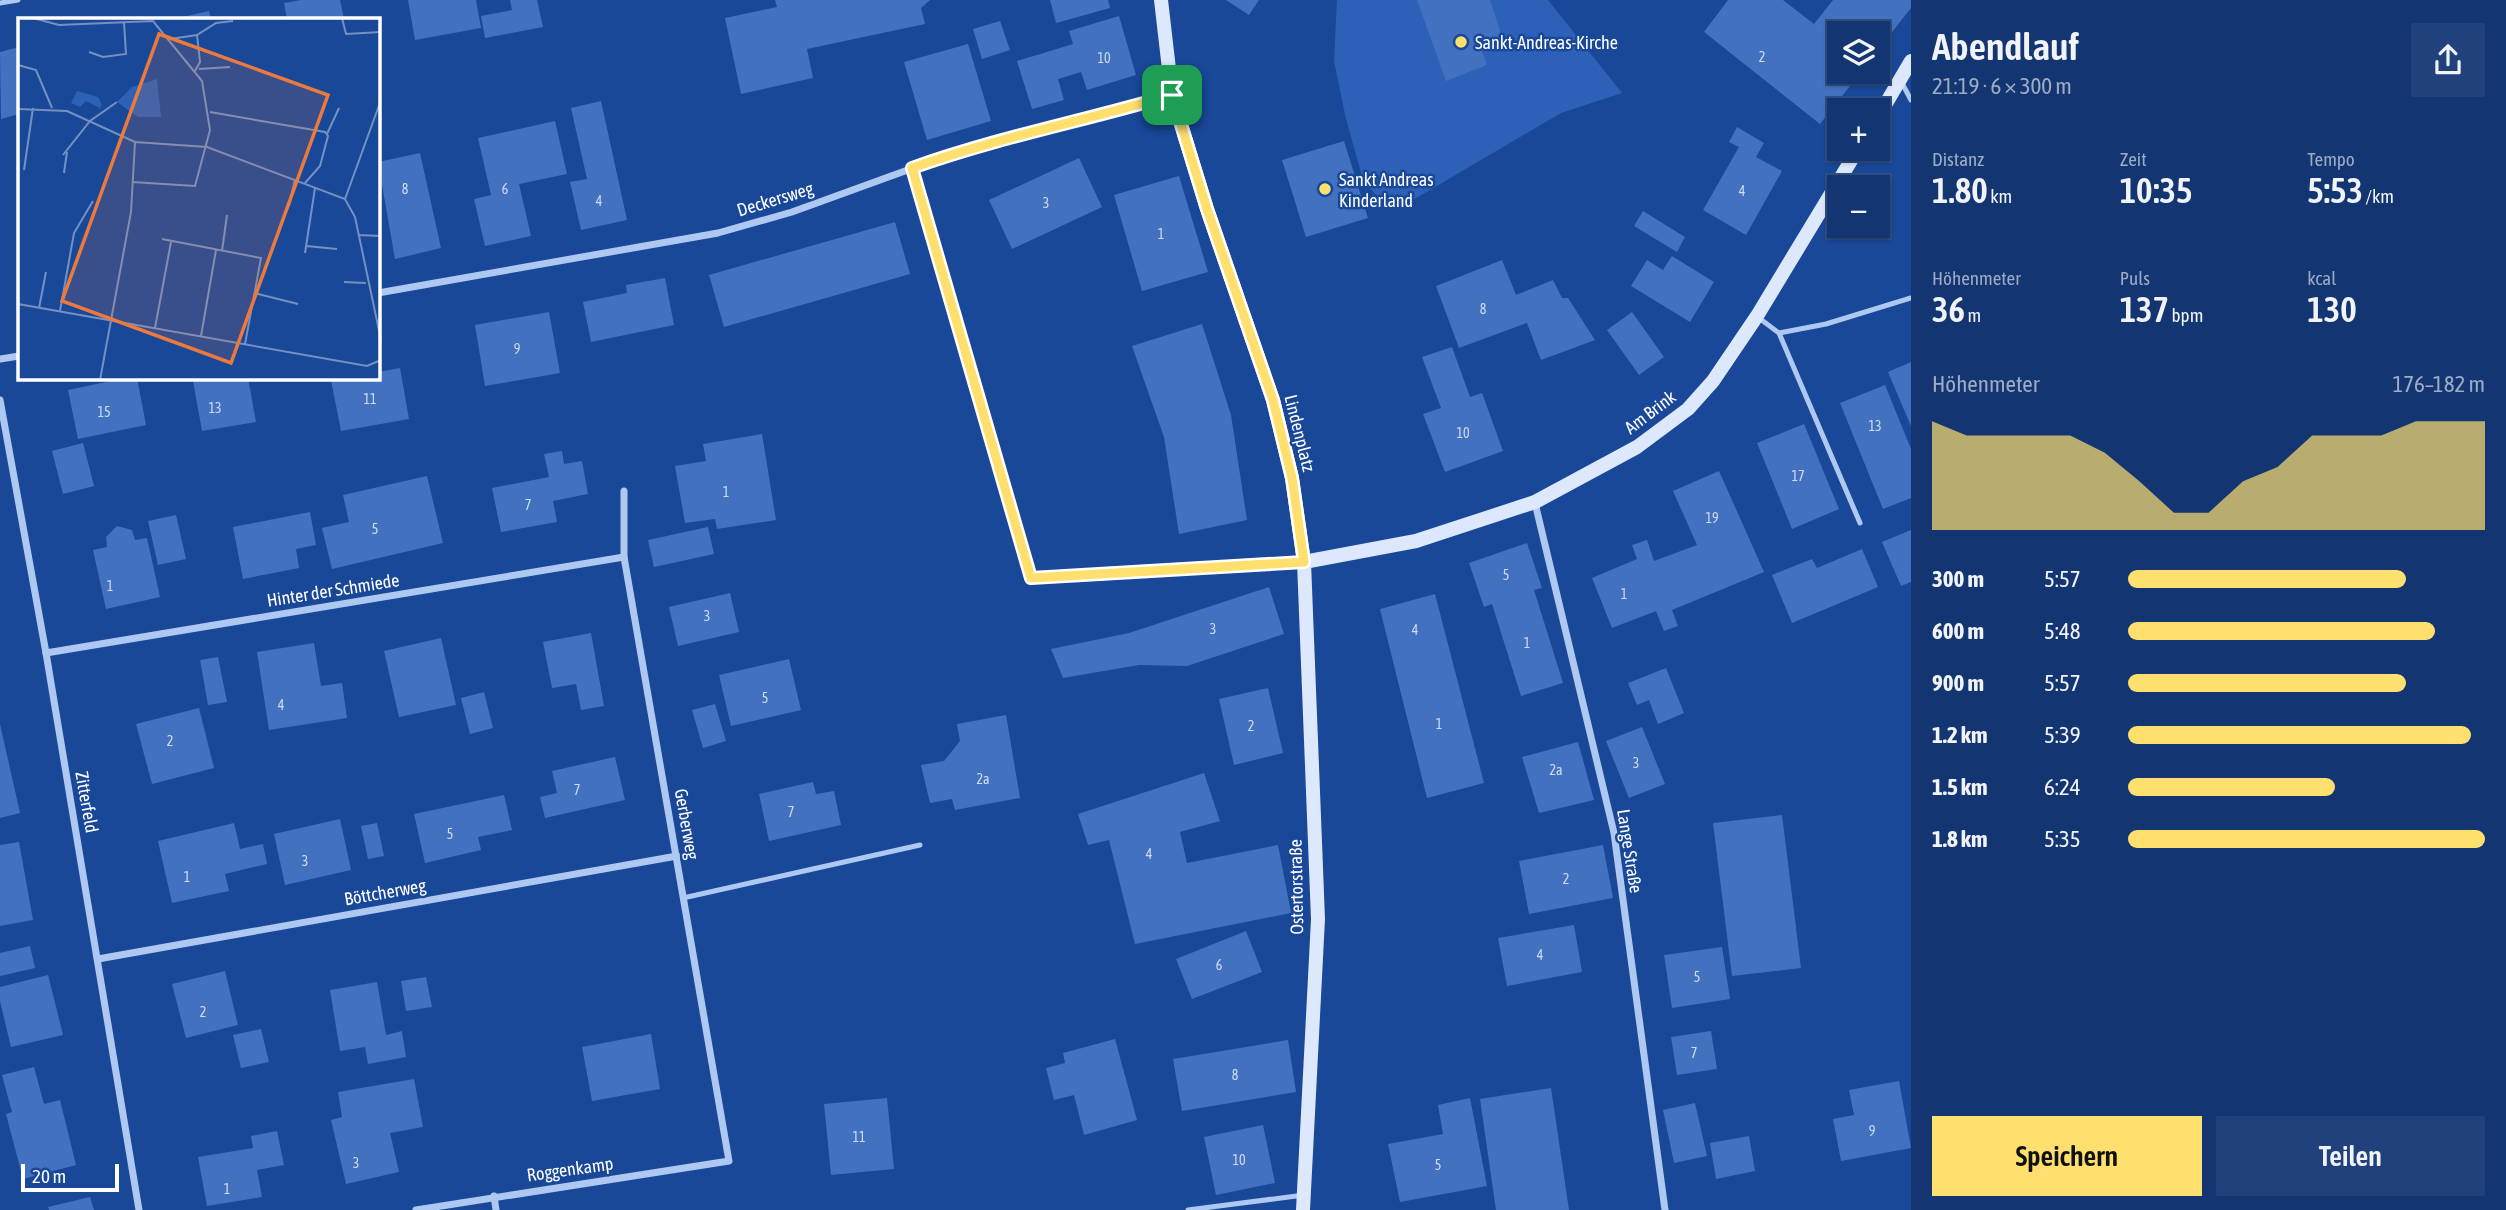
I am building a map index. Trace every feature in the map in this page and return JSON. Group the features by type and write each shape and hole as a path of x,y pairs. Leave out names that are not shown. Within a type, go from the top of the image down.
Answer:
{"street":[{"name":"Lindenplatz","path":"1161,0 1172,95 1207,209 1273,400 1292,478 1304,562"},
{"path":"1889,98 1911,61"},
{"name":"Deckersweg","path":"380,293 718,233 792,212 982,143 1102,115 1172,95"},
{"name":"Am Brink","path":"1535,502 1637,447 1688,409 1713,381 1757,316 1851,161"},
{"path":"912,168 1031,578 1304,562 1416,541 1535,502"},
{"path":"0,359 18,356"},
{"name":"Zitterfeld","path":"0,400 46,653 139,1210"},
{"name":"Gerberweg","path":"624,491 624,557 729,1161"},
{"name":"Lange Straße","path":"1535,502 1614,833 1665,1210"},
{"name":"Hinter der Schmiede","path":"46,653 624,557"},
{"name":"Ostertorstraße","path":"1303,1210 1318,919 1304,562"},
{"name":"Böttcherweg","path":"98,960 677,856"},
{"name":"Roggenkamp","path":"416,1210 729,1161"},
{"path":"494,1196 496,1210"}],"lane":[{"path":"0,3 18,0"},
{"path":"1900,80 1911,100"},
{"path":"1779,333 1826,324 1911,298"},
{"path":"1757,316 1779,333 1860,523"},
{"path":"683,898 920,845"},
{"path":"1188,1210 1304,1195"}],"shaded area":[{"path":"1337,0 1548,0 1622,93 1561,113 1406,204 1388,206 1364,183 1346,119 1334,61"}],"building":[{"path":"340,0 344,18 287,18 284,3"},
{"path":"408,0 476,0 481,28 415,40"},
{"path":"510,0 537,0 543,27 485,38 481,16 512,10"},
{"path":"775,0 930,0 921,8 925,24 807,49 813,78 741,94 725,18 777,7"},
{"path":"1050,0 1108,0 1110,8 1056,23"},
{"path":"1226,0 1259,0 1249,15"},
{"name":"Sankt-Andreas-Kirche","path":"1417,0 1490,0 1502,37 1480,46 1487,65 1446,81"},
{"path":"1728,0 1783,0 1814,24 1833,0 1911,0 1911,8 1890,35 1890,21 1827,21 1827,84 1852,84 1840,98 1827,98 1827,115 1820,124 1704,32"},
{"path":"209,11 211,18 178,18"},
{"path":"1119,16 1136,75 1087,90 1081,72 1058,79 1064,100 1032,109 1017,61 1073,44 1069,31"},
{"path":"1000,21 1010,50 982,59 973,29"},
{"path":"968,44 991,121 927,140 904,62"},
{"path":"18,47 18,114 1,119 0,52"},
{"path":"601,101 627,220 581,230 570,182 587,179 571,108"},
{"path":"555,121 567,174 519,184 531,236 485,246 474,199 491,195 478,138"},
{"path":"1737,127 1764,143 1756,157 1782,171 1746,235 1703,210 1739,147 1729,142"},
{"name":"Sankt Andreas Kinderland","path":"1344,141 1368,218 1306,237 1282,160"},
{"path":"420,153 441,248 395,259 380,162"},
{"path":"1079,158 1102,207 1012,249 989,200"},
{"path":"1179,176 1208,272 1142,291 1114,195"},
{"path":"1643,211 1685,237 1677,252 1634,226"},
{"path":"895,222 910,274 724,327 709,275"},
{"path":"1672,256 1714,282 1690,322 1631,286 1647,260 1663,270"},
{"path":"1502,260 1516,295 1553,280 1562,298 1568,298 1595,340 1541,360 1527,323 1459,348 1436,286"},
{"path":"665,278 674,325 591,342 583,302 627,293 626,285"},
{"path":"549,312 560,373 485,386 475,325"},
{"path":"1632,312 1664,357 1639,375 1607,330"},
{"path":"1202,324 1231,415 1247,520 1179,534 1164,437 1132,346"},
{"path":"1452,347 1470,397 1482,393 1503,451 1445,472 1423,414 1441,408 1422,357"},
{"path":"1911,362 1911,426 1888,372"},
{"path":"400,368 409,419 341,431 331,380 380,380 380,372"},
{"path":"116,380 137,380 146,425 78,439 68,390"},
{"path":"248,380 256,422 202,431 193,381"},
{"path":"1885,385 1911,449 1911,498 1883,509 1840,403"},
{"path":"1804,424 1839,509 1792,529 1757,443"},
{"path":"762,434 776,520 717,529 715,519 685,523 675,466 706,461 703,444"},
{"path":"83,443 94,486 63,494 52,451"},
{"path":"562,451 564,464 582,461 588,494 553,501 557,522 501,532 492,488 549,477 544,454"},
{"path":"1719,471 1764,572 1672,610 1678,626 1664,631 1656,611 1612,628 1592,578 1637,559 1632,545 1647,540 1654,561 1697,545 1673,491"},
{"path":"427,476 443,543 332,569 322,528 349,522 343,495"},
{"path":"310,512 316,545 296,549 299,568 243,579 233,527"},
{"path":"176,515 186,559 158,565 148,521"},
{"path":"117,526 132,530 135,540 147,538 160,597 106,609 93,550 107,547 106,537"},
{"path":"708,527 714,554 654,567 648,540"},
{"path":"1911,530 1911,582 1901,586 1882,542"},
{"path":"1527,543 1542,588 1534,590 1563,683 1521,696 1492,604 1484,607 1469,563"},
{"path":"1862,549 1878,587 1792,623 1772,575 1812,559 1817,568"},
{"path":"1269,587 1284,634 1187,666 1139,665 1063,678 1051,649 1129,633"},
{"path":"730,593 739,632 678,646 669,607"},
{"path":"1435,594 1484,783 1427,798 1380,609"},
{"path":"591,633 604,706 581,710 576,684 552,688 543,642"},
{"path":"441,638 456,705 399,717 384,651"},
{"path":"314,643 321,686 342,683 347,718 269,730 257,652"},
{"path":"218,657 227,702 208,705 200,660"},
{"path":"789,659 801,710 731,726 719,675"},
{"path":"1666,668 1684,713 1658,724 1649,700 1637,705 1628,683"},
{"path":"1268,688 1283,753 1234,765 1219,699"},
{"path":"484,692 493,728 470,734 461,698"},
{"path":"715,704 726,741 703,748 692,710"},
{"path":"199,708 214,768 152,784 136,724"},
{"path":"1006,715 1020,798 955,810 952,799 930,803 921,765 944,761 960,741 957,724"},
{"path":"0,724 20,813 0,818"},
{"path":"1642,727 1665,784 1629,798 1606,741"},
{"path":"1578,742 1594,800 1539,813 1522,757"},
{"path":"615,757 625,800 545,818 540,797 557,793 552,771"},
{"path":"1204,773 1220,821 1180,832 1187,863 1278,845 1291,913 1135,944 1109,840 1088,845 1078,814"},
{"path":"813,782 816,794 834,791 841,825 769,841 759,794"},
{"path":"504,795 512,830 478,837 481,850 425,863 414,814"},
{"path":"1782,815 1801,968 1732,976 1713,823"},
{"path":"340,819 351,870 285,885 274,834"},
{"path":"234,823 240,849 263,844 267,864 225,874 229,891 172,903 158,841"},
{"path":"377,823 384,856 368,859 361,826"},
{"path":"19,842 33,920 0,926 0,845"},
{"path":"1603,845 1613,898 1529,914 1519,861"},
{"path":"1574,925 1582,972 1507,986 1498,938"},
{"path":"1246,931 1262,972 1192,999 1176,959"},
{"path":"30,946 35,968 0,976 0,953"},
{"path":"1722,947 1730,999 1672,1008 1664,955"},
{"path":"225,971 238,1025 186,1038 172,984"},
{"path":"48,975 63,1035 11,1047 0,1001 0,987"},
{"path":"426,977 432,1007 406,1011 401,981"},
{"path":"377,982 386,1035 402,1031 406,1057 368,1064 365,1047 340,1051 330,990"},
{"path":"261,1029 269,1062 241,1068 233,1035"},
{"path":"1711,1031 1717,1069 1677,1075 1671,1037"},
{"path":"651,1034 660,1089 592,1101 582,1047"},
{"path":"1115,1039 1137,1120 1084,1135 1074,1095 1054,1100 1046,1068 1065,1063 1063,1053"},
{"path":"1288,1040 1296,1092 1182,1111 1173,1059"},
{"path":"34,1067 44,1104 60,1100 76,1165 23,1179 6,1114 12,1112 2,1075"},
{"path":"414,1079 423,1127 390,1133 399,1172 346,1184 331,1120 342,1117 338,1092"},
{"path":"1899,1081 1911,1148 1841,1161 1833,1119 1854,1115 1849,1090"},
{"path":"1551,1088 1569,1210 1496,1210 1480,1099"},
{"path":"887,1098 894,1169 831,1175 824,1104"},
{"path":"1470,1098 1487,1186 1400,1202 1388,1144 1443,1134 1438,1105"},
{"path":"1695,1103 1707,1156 1674,1163 1663,1110"},
{"path":"1263,1125 1275,1183 1216,1195 1204,1137"},
{"path":"277,1131 284,1165 257,1170 262,1197 207,1206 198,1157 253,1148 251,1136"},
{"path":"1749,1136 1755,1171 1716,1179 1710,1143"},
{"path":"90,1197 94,1210 49,1210 48,1207"}],"place":[{"name":"Sankt-Andreas-Kirche","path":"1461,42"},
{"name":"Sankt Andreas Kinderland","path":"1325,189"}],"route":[{"path":"1172,95 1207,209 1273,400 1292,478 1304,562 1031,578 912,168 982,143 1102,115 1172,95"}]}
